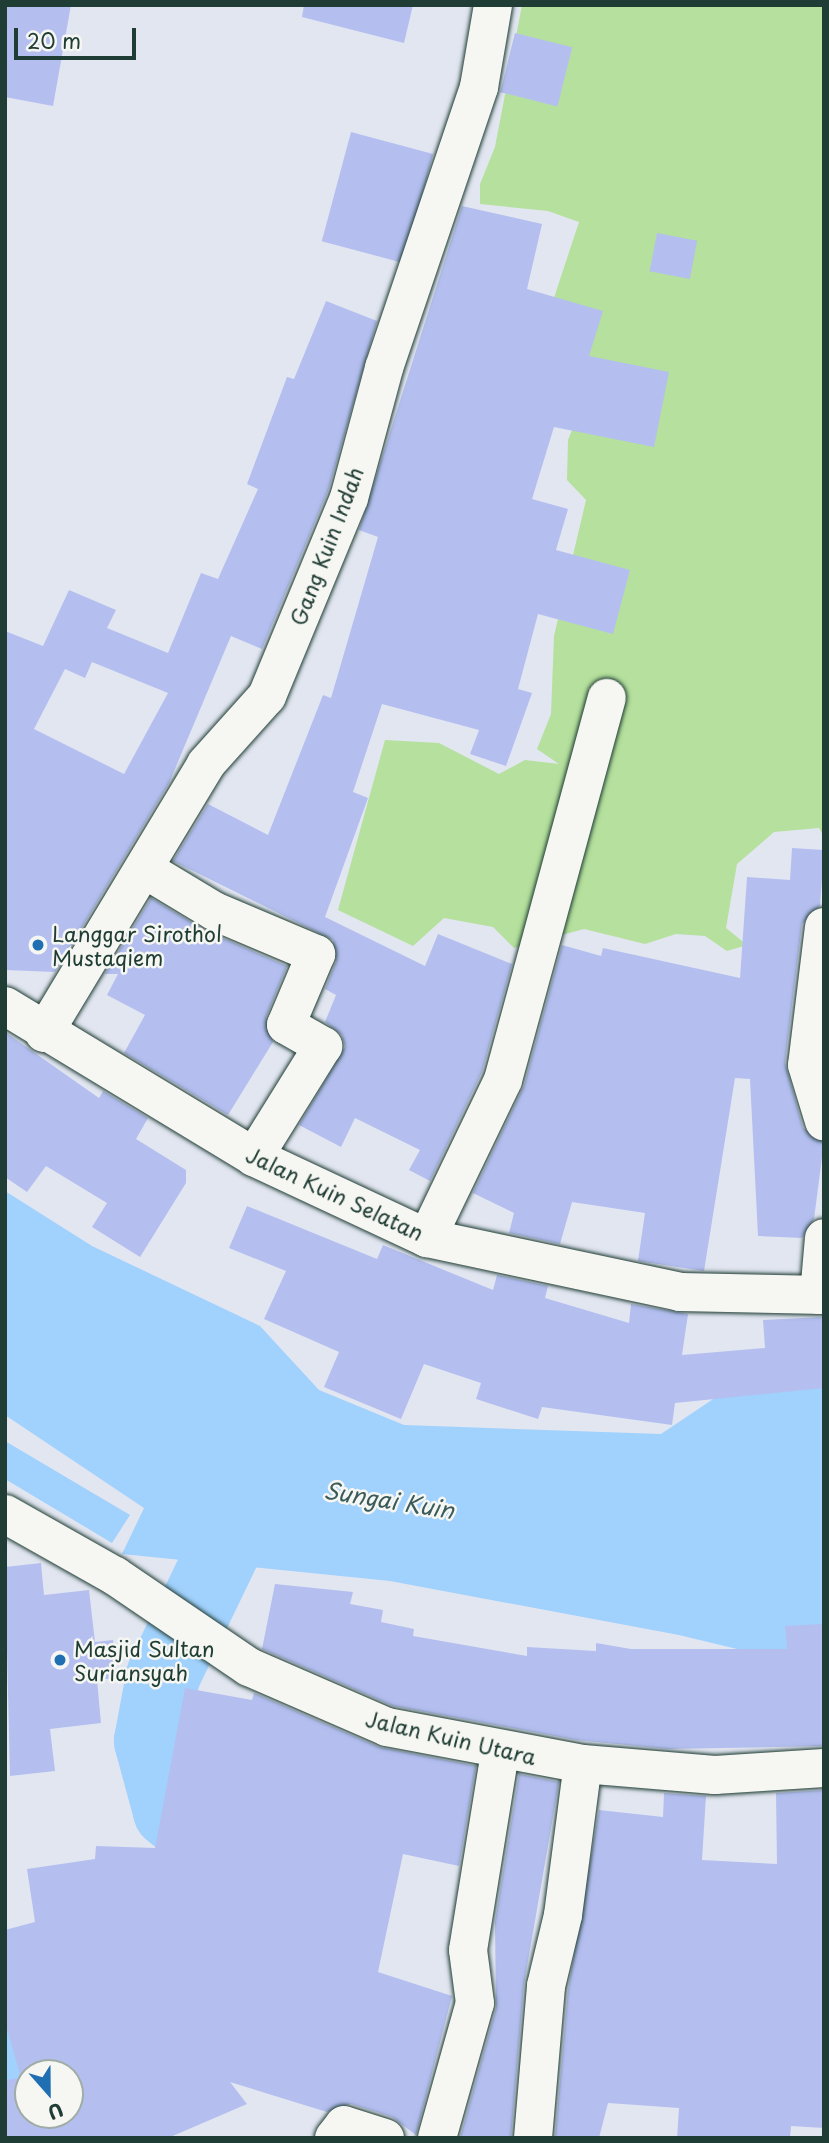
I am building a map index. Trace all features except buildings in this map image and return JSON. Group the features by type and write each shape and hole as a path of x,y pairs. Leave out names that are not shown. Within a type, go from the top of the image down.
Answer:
{"street":[{"name":"Gang Kuin Indah","path":"44,1033 146,870 206,764 267,696 349,498 384,368 480,87 493,5"},
{"path":"427,1238 503,1080 607,698"},
{"path":"146,870 214,911 316,954 286,1025 323,1046 254,1157"},
{"path":"824,927 807,1065 824,1121"},
{"name":"Jalan Kuin Selatan","path":"5,1006 44,1033 254,1157 427,1238 680,1292 821,1295"},
{"path":"821,1295 824,1238"},
{"name":"Jalan Kuin Utara","path":"5,1514 115,1576 249,1667 387,1727 500,1752 583,1764 715,1775 824,1768"},
{"path":"437,2138 475,2003 468,1950 500,1752"},
{"path":"533,2138 546,1986 563,1915 583,1764"},
{"path":"334,2138 345,2125 385,2138"}],"green space":[{"path":"522,5 824,5 824,837 819,828 774,832 737,864 726,928 747,945 727,951 705,936 676,934 645,944 584,929 514,948 493,927 444,918 413,946 338,910 385,740 439,743 499,774 525,760 559,764 537,749 551,714 554,636 586,500 567,480 568,440 600,361 560,348 547,319 579,222 548,211 480,204 480,184 495,147"}],"water":[{"name":"Sungai Kuin","path":"5,1191 92,1246 260,1326 319,1390 404,1425 661,1434 767,1363 824,1350 824,1670 679,1635 390,1581 122,1554 144,1508 5,1415"},
{"path":"5,1441 130,1515 112,1543 5,1479"}],"waterway":[{"path":"230,1870 223,1855 170,1811 151,1741 163,1676 258,1479"},
{"path":"5,2055 115,2065"}],"place":[{"name":"Langgar Sirothol Mustaqiem","path":"38,945"},
{"name":"Masjid Sultan Suriansyah","path":"60,1660"}]}
